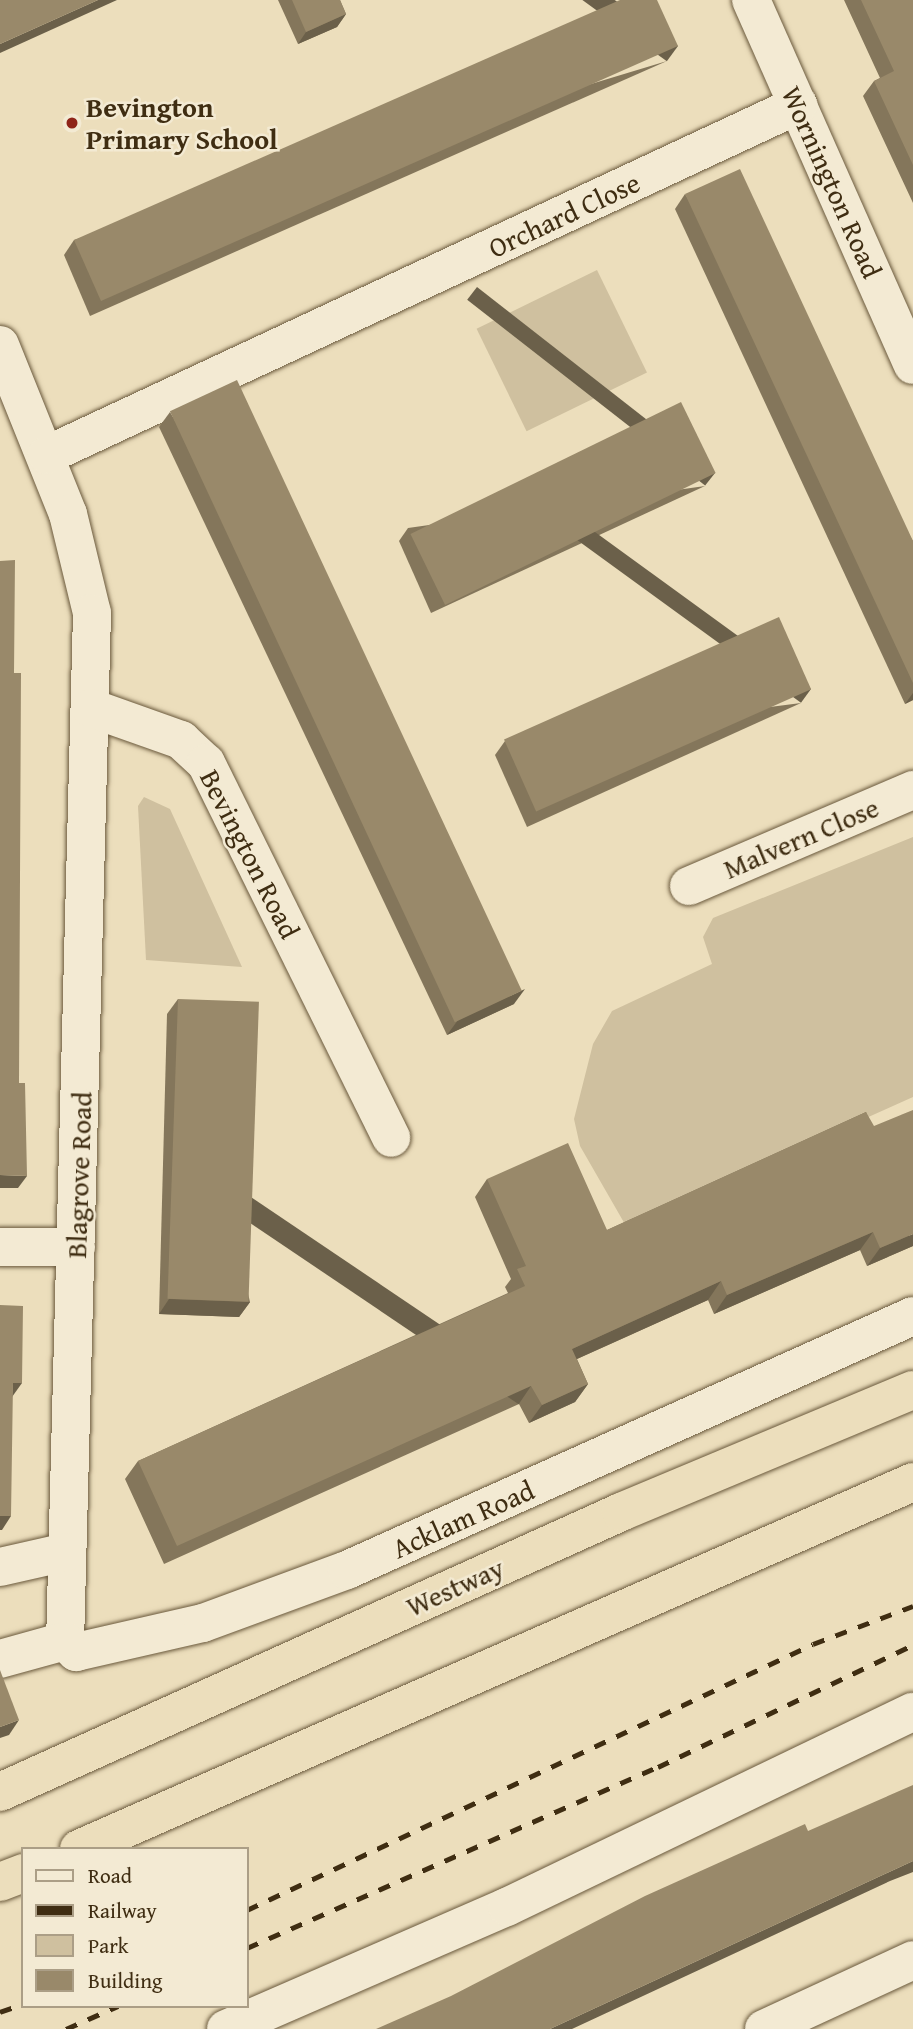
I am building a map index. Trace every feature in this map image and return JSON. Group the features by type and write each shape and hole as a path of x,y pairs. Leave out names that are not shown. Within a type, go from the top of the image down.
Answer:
{"highway":[{"name":"Westway","path":"0,1792 621,1512 913,1390"},
{"path":"84,1847 913,1482"},
{"path":"0,1882 21,1874"}],"street":[{"name":"Wornington Road","path":"751,0 913,365"},
{"name":"Orchard Close","path":"47,455 798,106"},
{"path":"0,345 47,455 85,570 92,613 91,708"},
{"name":"Bevington Road","path":"91,708 181,740 206,763 391,1138"},
{"name":"Blagrove Road","path":"65,1641 91,708"},
{"name":"Malvern Close","path":"689,886 913,790"},
{"path":"0,1247 76,1247"},
{"name":"Acklam Road","path":"0,1659 65,1641 76,1652 203,1623 347,1570 913,1316"},
{"path":"0,1567 66,1552"},
{"path":"226,2029 507,1907 913,1712"},
{"path":"764,2029 913,1960"}],"green space":[{"path":"597,270 647,372 527,431 477,329"},
{"path":"144,797 170,809 242,967 146,960 138,806"},
{"path":"913,837 913,1097 626,1226 580,1146 574,1119 593,1044 612,1011 712,964 703,937 713,918"}],"building":[{"path":"0,0 98,0 0,44"},
{"path":"292,0 340,0 346,14 306,32"},
{"path":"620,0 657,0 678,46 101,301 74,240"},
{"path":"861,0 913,0 913,165 874,81 894,71"},
{"path":"740,169 913,541 913,683 685,194"},
{"path":"237,380 522,991 455,1022 170,411"},
{"path":"681,402 716,473 445,605 410,534"},
{"path":"15,560 14,673 21,673 19,1083 25,1083 27,1176 0,1175 0,561"},
{"path":"779,617 811,689 536,812 504,739"},
{"path":"178,999 259,1002 248,1302 168,1299"},
{"path":"913,1110 913,1234 880,1248 873,1232 727,1295 721,1281 572,1349 588,1384 542,1405 531,1386 177,1546 138,1461 525,1286 517,1269 526,1266 487,1179 568,1143 607,1230 866,1112 874,1126"},
{"path":"0,1305 23,1306 22,1383 13,1383 11,1516 0,1516"},
{"path":"0,1670 19,1720 0,1727"},
{"path":"913,1785 913,1861 550,2029 376,2029 451,1996 645,1896 805,1824 808,1831"}],"railway":[{"path":"248,1910 813,1644 913,1606"},
{"path":"248,1948 658,1767 913,1645"},
{"path":"0,2012 21,2005"},
{"path":"66,2029 113,2008"}],"place":[{"name":"Bevington Primary School","path":"72,123"}]}
